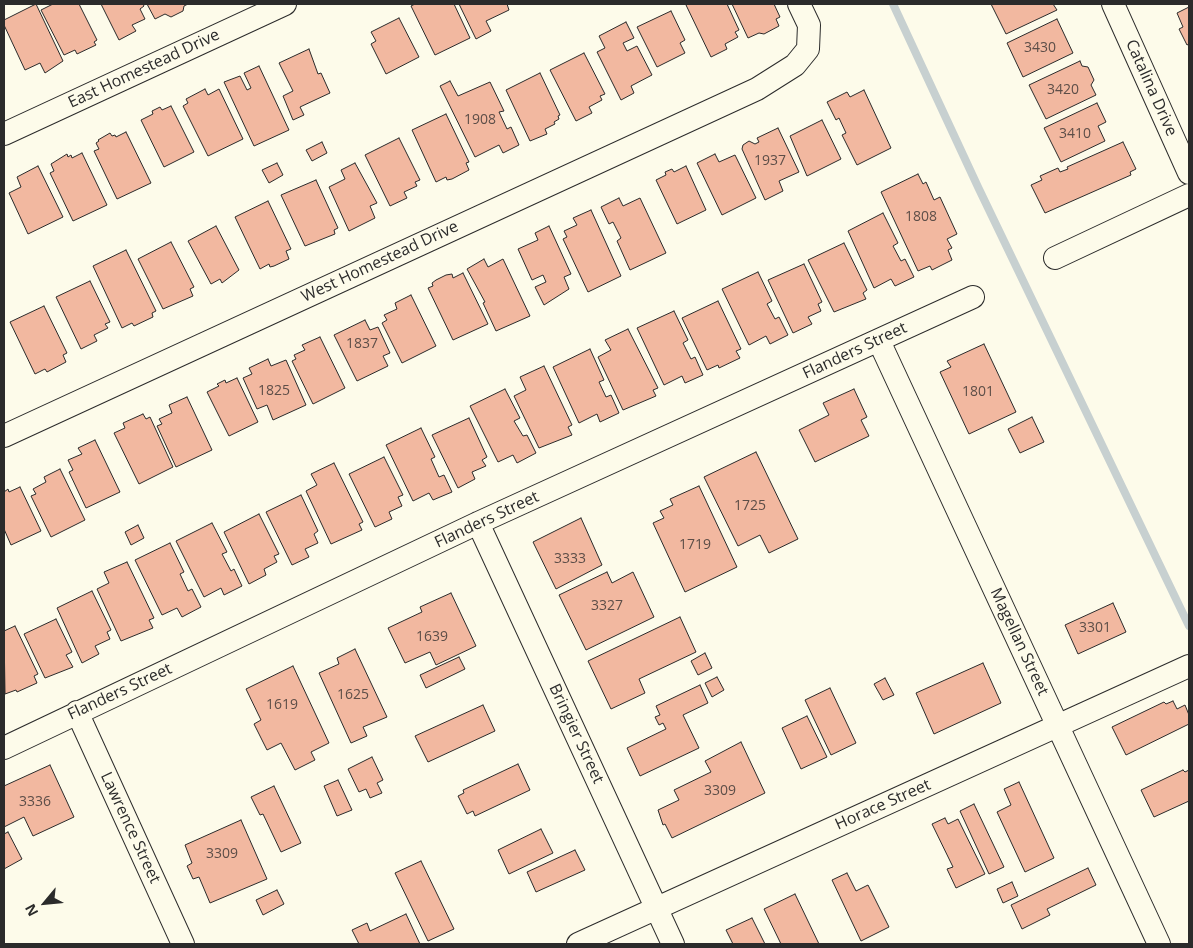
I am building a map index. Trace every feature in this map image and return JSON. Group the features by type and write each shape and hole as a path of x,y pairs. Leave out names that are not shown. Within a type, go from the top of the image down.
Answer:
{"street":[{"name":"East Homestead Drive","path":"4,134 285,4"},
{"name":"West Homestead Drive","path":"4,436 757,89 795,65 808,49 809,25 799,4"},
{"name":"Catalina Drive","path":"1112,4 1189,173"},
{"path":"1055,258 1189,195"},
{"name":"Flanders Street","path":"4,748 478,523 973,297"},
{"name":"Magellan Street","path":"879,341 1158,944"},
{"name":"Bringier Street","path":"478,523 673,944"},
{"name":"Horace Street","path":"578,944 1189,666"},
{"name":"Lawrence Street","path":"77,712 183,944"}],"building":[{"path":"36,4 63,61 45,73 40,63 25,70 4,25 4,20"},
{"path":"53,4 79,4 97,40 94,42 96,45 77,54 75,50 64,55 41,10"},
{"path":"101,4 143,4 144,6 140,9 145,19 132,25 136,31 119,40"},
{"path":"147,4 188,4 184,6 183,11 171,17 165,14 155,19"},
{"path":"415,4 454,4 470,38 435,55 411,6"},
{"path":"459,4 507,4 509,10 486,21 491,31 476,39"},
{"path":"727,4 739,30 735,32 738,37 725,44 727,49 711,57 686,5"},
{"path":"732,4 774,4 780,17 776,19 779,26 764,34 759,33 748,38"},
{"path":"991,4 1053,4 1057,10 1006,34"},
{"path":"1189,7 1189,44 1187,45 1179,29 1183,27 1177,13"},
{"path":"671,11 685,40 680,43 685,53 657,67 637,27"},
{"path":"399,18 419,57 386,74 371,44 376,41 371,32"},
{"path":"1057,19 1073,53 1023,77 1007,43"},
{"path":"626,22 634,38 623,43 627,51 637,46 652,75 631,86 634,93 621,100 597,52 605,48 599,36"},
{"path":"309,49 318,74 321,73 330,93 300,107 304,115 293,120 283,96 293,91 279,63"},
{"path":"584,53 605,94 600,96 602,100 589,107 592,113 576,121 550,70"},
{"path":"1080,61 1082,66 1088,67 1094,80 1091,85 1096,95 1046,119 1029,85"},
{"path":"259,66 289,130 254,146 224,82 240,76 247,90 251,88 244,73"},
{"path":"540,73 560,115 558,116 559,119 554,122 555,124 545,129 547,134 530,141 506,90"},
{"path":"450,81 458,96 490,82 504,111 499,112 507,129 511,127 519,145 503,153 499,145 475,157 440,86"},
{"path":"205,89 208,95 219,89 243,139 208,156 183,106 188,103 186,99"},
{"path":"864,90 891,148 857,165 842,135 846,133 839,118 836,120 827,102 847,92 850,97"},
{"path":"1097,103 1106,122 1098,126 1105,141 1061,162 1044,128"},
{"path":"171,106 194,152 164,167 141,120 153,114 152,111 160,107 162,110"},
{"path":"446,114 469,162 466,163 469,170 452,179 447,180 446,177 436,182 412,130"},
{"path":"822,120 841,159 807,176 790,136"},
{"path":"778,128 799,172 779,181 783,191 765,200 742,149 743,145 749,141 755,144 759,142 757,138"},
{"path":"126,132 151,183 117,199 94,151 99,149 96,143 98,140 110,133 116,137"},
{"path":"399,138 420,180 415,182 417,186 404,192 407,198 390,206 365,155"},
{"path":"322,142 327,153 312,161 306,150"},
{"path":"1123,142 1136,169 1130,172 1131,175 1045,213 1031,185 1042,180 1040,176 1058,168 1060,172 1068,169 1067,167"},
{"path":"82,153 107,205 73,221 50,173 54,171 51,164 67,154 68,157 71,155 72,158"},
{"path":"715,154 719,162 735,155 756,198 722,215 697,163"},
{"path":"277,163 283,175 269,183 262,170"},
{"path":"355,163 377,203 370,206 375,218 349,231 329,187 345,179 341,170"},
{"path":"38,166 63,217 28,234 9,193 21,187 17,177"},
{"path":"686,166 706,210 677,224 656,180 666,175 665,172 672,169 674,172"},
{"path":"918,174 923,184 926,182 934,200 940,197 957,234 947,239 952,248 948,250 952,260 932,270 930,266 918,271 881,192"},
{"path":"316,180 338,228 334,230 335,234 305,246 281,195"},
{"path":"619,198 623,206 640,198 666,253 630,270 617,241 621,238 613,222 609,224 601,207"},
{"path":"268,201 291,249 286,251 289,259 270,267 269,264 260,269 235,217"},
{"path":"591,210 621,276 588,292 563,239 567,237 564,231 577,225 573,218"},
{"path":"883,213 898,243 893,246 901,261 905,259 914,277 895,286 891,279 874,288 848,231"},
{"path":"216,226 239,270 222,283 220,279 211,284 188,241"},
{"path":"549,226 571,274 564,277 569,289 544,305 535,287 546,282 543,275 532,280 518,249 538,240 535,233"},
{"path":"171,242 194,287 190,289 193,296 163,309 138,259"},
{"path":"844,243 867,290 863,293 866,299 834,312 808,260"},
{"path":"126,250 156,311 152,313 153,317 134,326 132,323 122,328 93,266"},
{"path":"484,259 488,267 503,259 530,316 496,331 483,303 485,302 467,269"},
{"path":"804,264 822,302 818,304 821,311 808,317 812,324 793,333 768,280"},
{"path":"758,272 772,301 767,304 775,319 779,317 788,335 770,344 766,336 749,345 722,289"},
{"path":"463,273 488,324 453,340 428,288 433,286 432,283 436,280 446,275 452,274 453,278"},
{"path":"90,281 110,322 105,324 108,328 94,335 97,341 81,349 56,297"},
{"path":"411,295 436,346 402,363 382,323 387,320 384,315 397,309 395,303"},
{"path":"718,301 741,349 736,351 740,358 719,368 718,365 707,370 682,318"},
{"path":"44,306 67,353 63,355 66,362 47,372 45,369 35,374 10,322"},
{"path":"674,311 688,340 683,343 691,359 695,357 703,375 685,383 682,376 664,385 637,328"},
{"path":"365,320 370,330 378,327 390,353 383,356 388,366 357,381 334,335"},
{"path":"628,329 658,388 653,390 656,396 623,410 598,357 611,350 605,340"},
{"path":"320,337 345,388 313,404 292,361 296,359 294,355 305,350 302,345"},
{"path":"984,344 1016,412 969,434 940,372 951,367 947,361"},
{"path":"590,349 604,380 599,382 606,397 611,395 619,413 600,422 597,414 579,423 553,367"},
{"path":"268,359 271,366 286,360 306,405 273,420 267,405 257,409 243,378 252,374 249,368"},
{"path":"544,366 572,425 568,427 572,435 539,448 514,396 526,390 520,377"},
{"path":"237,378 258,422 229,436 207,392 219,386 217,384 225,380 226,383"},
{"path":"505,389 520,418 514,421 523,436 527,435 536,453 517,463 513,455 498,462 470,406"},
{"path":"854,389 867,417 861,420 869,436 815,462 799,430 829,415 823,403"},
{"path":"187,397 212,450 176,467 157,426 162,424 159,419 172,413 169,405"},
{"path":"143,414 146,419 150,417 173,467 139,484 114,433 125,428 123,423"},
{"path":"1032,417 1044,442 1020,453 1008,429"},
{"path":"469,418 487,457 482,460 486,466 472,472 475,479 458,488 432,435"},
{"path":"421,428 435,457 431,459 439,477 444,475 452,492 433,500 429,493 413,501 386,445"},
{"path":"95,440 120,492 86,508 69,472 73,470 68,460 82,454 78,448"},
{"path":"756,452 798,539 769,553 760,535 738,546 704,477"},
{"path":"384,457 403,495 398,497 402,506 389,512 392,519 375,527 349,474"},
{"path":"334,463 363,522 359,524 362,530 331,544 306,491 317,485 311,474"},
{"path":"60,469 85,520 51,537 31,496 36,494 33,489 46,482 44,477"},
{"path":"699,486 737,567 685,592 653,523 664,518 660,511 673,505 670,499"},
{"path":"20,487 41,531 11,545 4,529 4,492 8,489 9,492"},
{"path":"301,495 318,531 314,534 318,543 305,549 309,557 292,565 266,512"},
{"path":"259,514 279,554 274,556 277,562 264,569 266,575 249,584 224,532"},
{"path":"581,518 602,565 556,589 533,542"},
{"path":"212,523 227,552 222,554 231,571 234,569 242,586 224,595 221,588 204,597 176,541"},
{"path":"138,525 144,538 131,545 125,532"},
{"path":"170,543 184,572 180,574 188,591 192,589 201,607 182,617 177,608 162,615 135,560"},
{"path":"127,562 154,618 149,620 153,628 121,641 97,589 109,583 104,572"},
{"path":"607,572 612,583 633,572 654,617 586,650 559,595"},
{"path":"92,591 111,630 107,632 110,639 95,646 99,654 82,663 57,608"},
{"path":"451,593 476,646 436,665 430,652 405,663 388,628 422,612 420,607"},
{"path":"1113,603 1126,632 1078,654 1065,625"},
{"path":"680,617 696,652 639,679 645,693 611,709 588,661"},
{"path":"56,619 72,652 66,655 73,667 45,678 24,634"},
{"path":"15,626 38,674 34,676 37,683 17,692 16,690 5,694 4,631"},
{"path":"355,649 387,717 363,727 367,736 351,743 319,673 339,664 337,658"},
{"path":"705,653 712,668 698,675 691,661"},
{"path":"459,657 465,669 426,688 420,675"},
{"path":"983,663 1001,703 934,734 916,693"},
{"path":"293,666 329,743 311,752 315,760 295,770 281,743 267,750 254,724 261,720 246,689"},
{"path":"717,677 724,690 712,697 705,683"},
{"path":"885,678 894,695 883,700 874,684"},
{"path":"700,685 708,703 683,715 699,748 640,776 627,748 666,729 663,723 659,725 655,717 660,715 656,706"},
{"path":"830,688 856,743 831,755 805,700"},
{"path":"1173,701 1177,709 1185,705 1189,715 1189,724 1126,755 1112,727 1164,702 1166,704"},
{"path":"483,705 495,731 428,762 415,736"},
{"path":"807,716 827,757 801,769 782,728"},
{"path":"741,742 765,793 672,838 665,824 663,825 658,810 679,800 674,790 711,772 705,761"},
{"path":"372,757 383,780 377,783 382,793 370,798 366,789 359,792 348,769"},
{"path":"518,764 530,790 475,816 473,811 467,814 458,796 464,793 463,790"},
{"path":"50,765 74,817 33,836 24,817 4,827 4,786"},
{"path":"1183,770 1185,772 1189,770 1189,801 1154,817 1141,790"},
{"path":"338,780 352,810 337,816 324,786"},
{"path":"1019,782 1054,858 1025,872 997,812 1011,805 1004,789"},
{"path":"274,786 301,843 281,852 263,814 260,815 251,797"},
{"path":"974,804 1004,867 989,874 960,811"},
{"path":"945,818 948,824 958,819 985,874 956,888 947,869 953,867 932,824"},
{"path":"241,820 267,879 210,903 199,877 193,879 187,866 192,863 185,845"},
{"path":"541,829 553,853 509,874 498,850"},
{"path":"8,832 22,859 4,869 4,834"},
{"path":"575,850 585,870 536,892 527,872"},
{"path":"421,861 454,929 428,941 395,873"},
{"path":"1088,868 1096,885 1047,909 1050,915 1022,929 1011,905"},
{"path":"847,873 856,891 868,885 889,927 861,941 832,880"},
{"path":"1012,882 1018,896 1003,903 997,889"},
{"path":"277,890 284,904 263,915 256,900"},
{"path":"795,894 819,944 781,944 764,909"},
{"path":"406,914 420,944 359,944 352,930 367,923 370,931"},
{"path":"752,918 765,944 733,944 726,930"}],"waterway":[{"path":"893,4 978,187 1189,626"}]}
